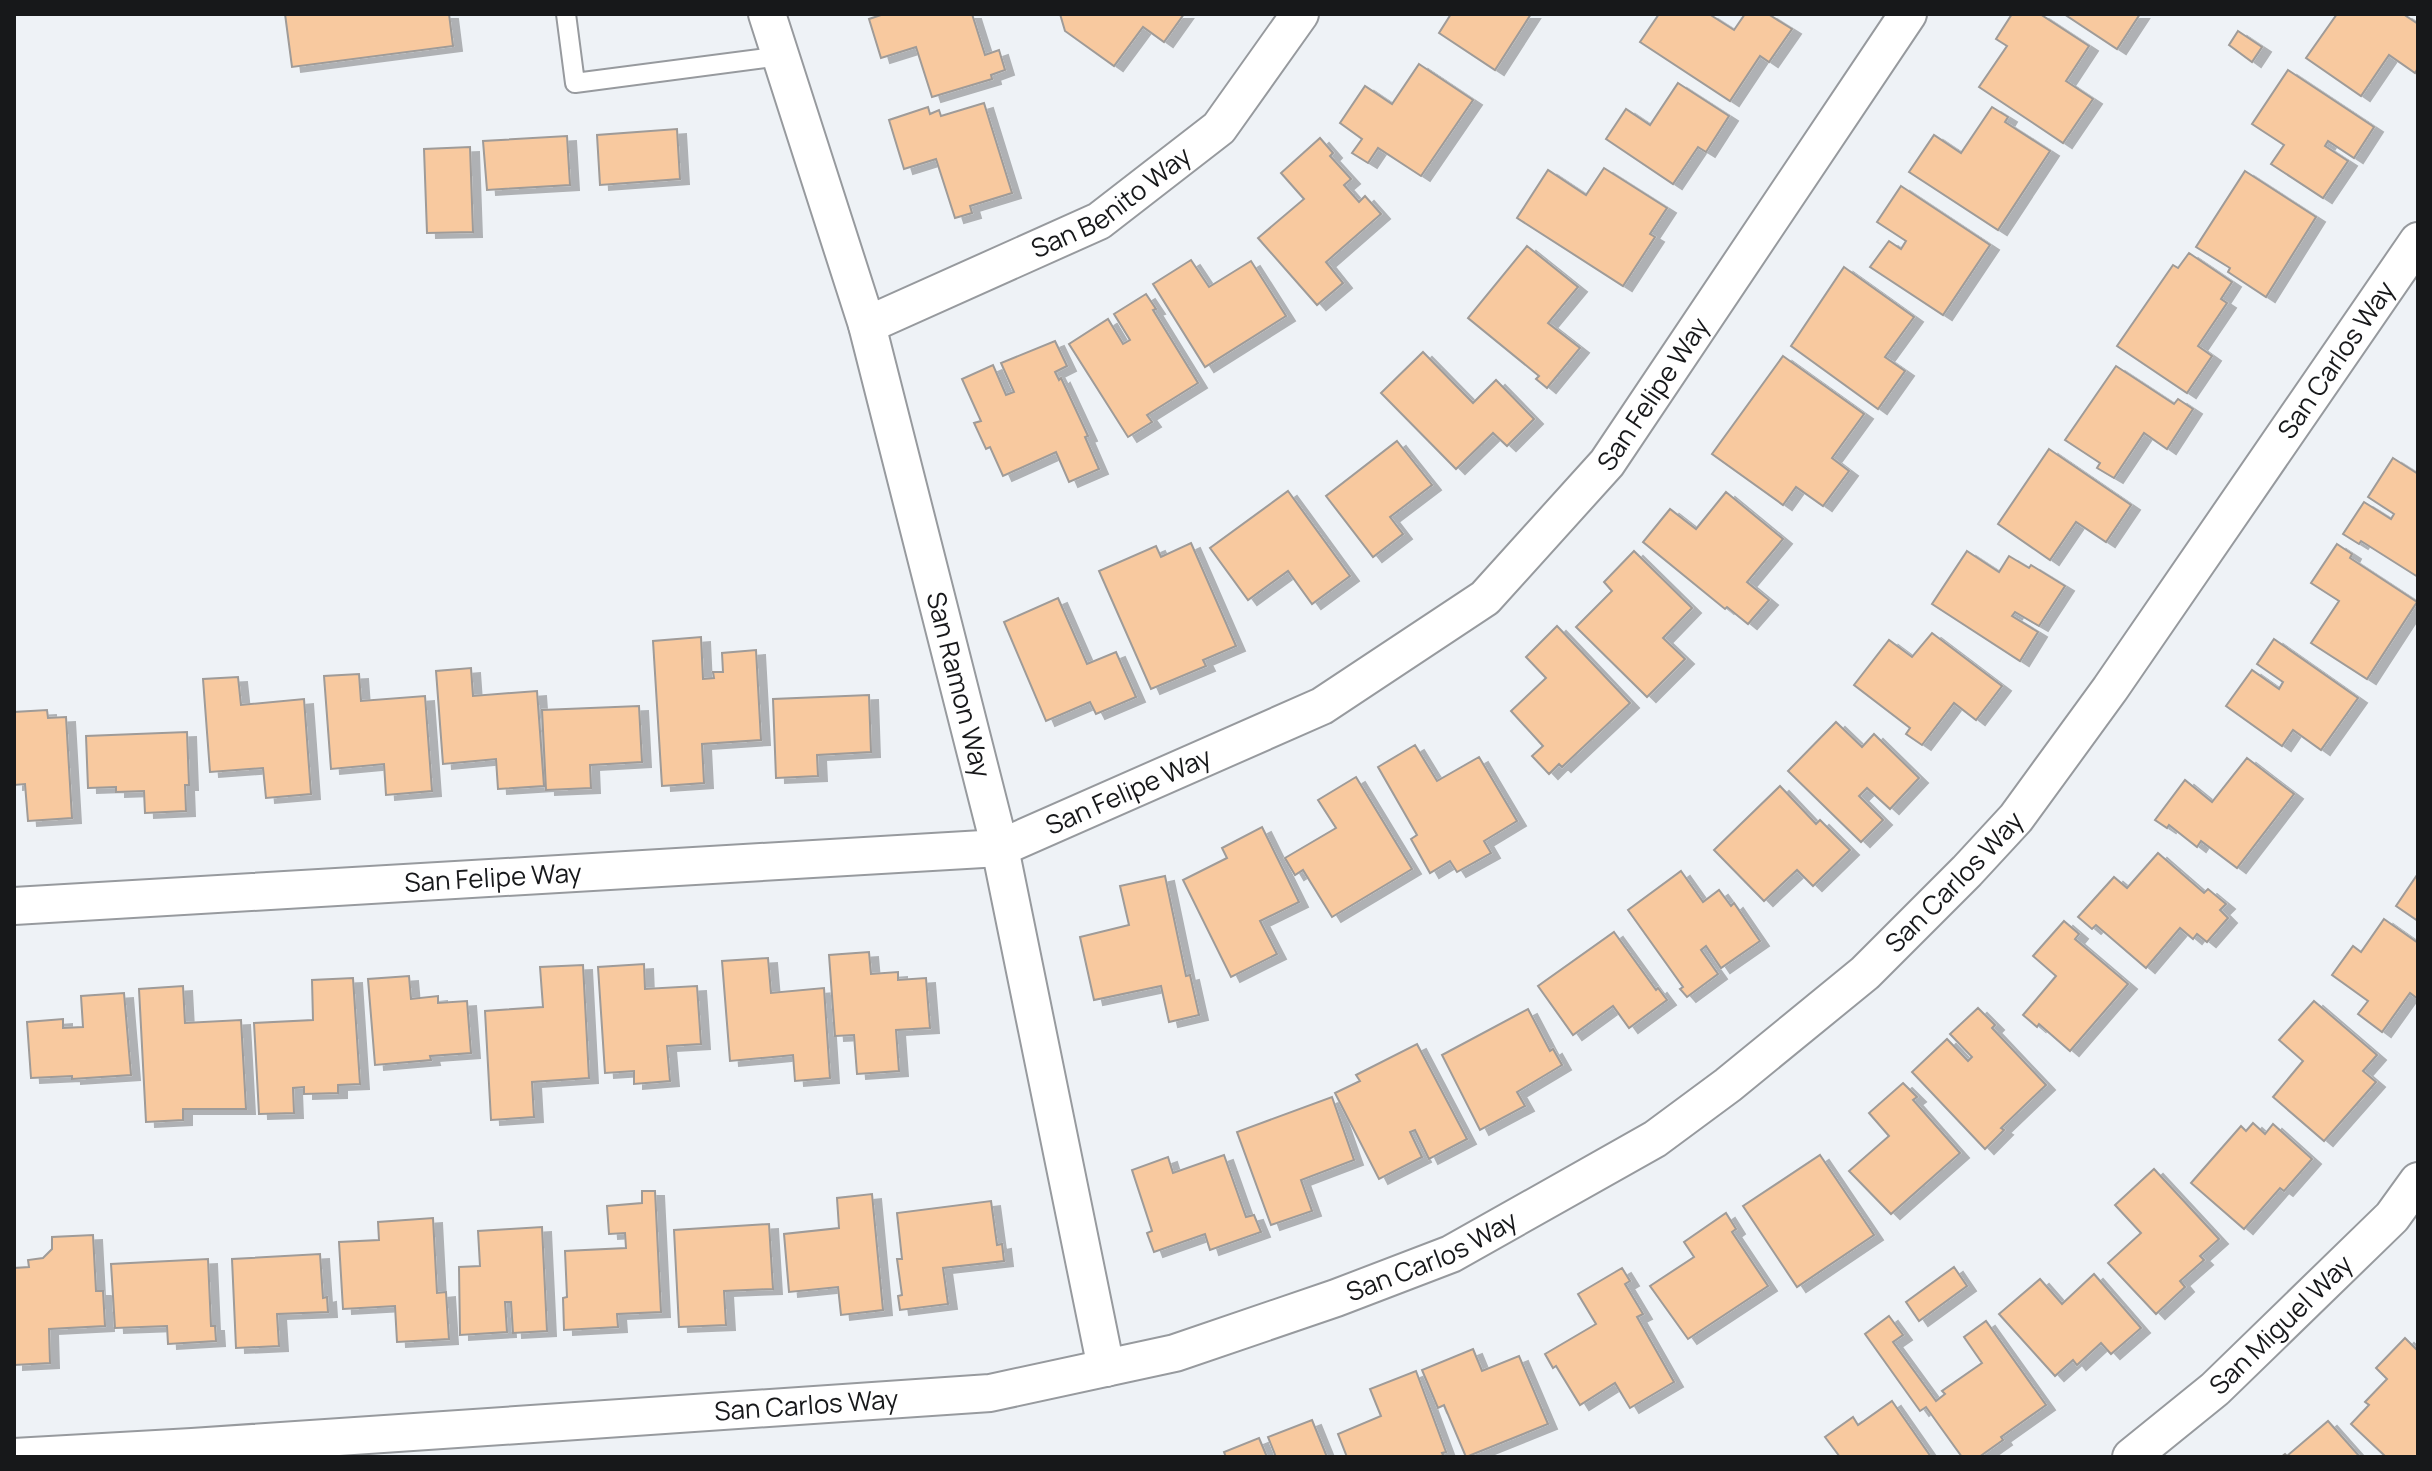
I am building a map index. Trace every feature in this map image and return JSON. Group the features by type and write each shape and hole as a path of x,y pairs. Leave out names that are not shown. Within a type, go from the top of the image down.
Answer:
{"street":[{"name":"San Ramon Way","path":"767,14 867,325 1000,848 1106,1368"},
{"name":"San Benito Way","path":"867,325 1099,221 1219,128 1300,14"},
{"name":"San Felipe Way","path":"14,906 1000,848 1322,706 1485,598 1607,463 1908,14"},
{"name":"San Carlos Way","path":"14,1457 990,1393 1175,1353 1336,1298 1451,1254 1655,1139 1728,1085 1865,973 1967,871 2016,818 2119,676 2418,241"},
{"name":"San Miguel Way","path":"2131,1457 2215,1389 2392,1217 2418,1181"}],"lane":[{"path":"566,14 575,83 781,56"}],"building":[{"path":"285,14 449,14 453,46 292,67"},
{"path":"884,14 972,14 985,55 999,50 1005,70 991,75 992,79 932,97 916,47 881,58 869,19"},
{"path":"1060,14 1184,14 1164,42 1143,27 1114,66 1065,31"},
{"path":"1451,14 1531,14 1495,70 1439,33"},
{"path":"1659,14 1709,14 1734,30 1745,14 1768,14 1792,29 1769,62 1760,56 1730,101 1640,42"},
{"path":"2012,14 2040,14 2089,46 2066,81 2093,99 2063,143 1979,87 2007,46 1996,39"},
{"path":"2064,14 2140,14 2117,49"},
{"path":"2337,14 2403,14 2418,24 2418,68 2415,73 2389,55 2361,96 2306,58"},
{"path":"2238,31 2262,47 2252,62 2229,45"},
{"path":"1419,64 1473,100 1421,176 1378,148 1368,163 1352,153 1362,139 1340,123 1365,86 1392,104"},
{"path":"2288,70 2374,127 2354,158 2328,141 2325,146 2348,161 2323,198 2271,164 2284,145 2252,124"},
{"path":"1678,83 1729,116 1706,152 1698,147 1673,184 1606,139 1626,109 1650,125"},
{"path":"984,103 1012,193 970,206 972,213 955,218 936,159 904,169 889,120 928,107 930,114 939,110 941,116"},
{"path":"1992,107 2008,117 2005,122 2050,151 1998,230 1909,172 1934,135 1961,153"},
{"path":"677,129 680,179 600,185 597,135"},
{"path":"567,136 570,185 487,190 483,141"},
{"path":"1320,138 1333,153 1330,156 1351,179 1344,185 1359,202 1365,196 1381,214 1326,262 1343,283 1317,305 1258,238 1304,199 1281,173"},
{"path":"470,147 473,232 427,233 424,149"},
{"path":"1604,168 1667,208 1650,234 1655,237 1623,286 1517,218 1548,170 1586,195"},
{"path":"2245,171 2316,217 2266,297 2228,272 2230,268 2196,247"},
{"path":"1901,186 1990,245 1943,315 1870,267 1889,241 1901,249 1906,241 1877,222"},
{"path":"1527,246 1578,287 1548,323 1580,348 1547,388 1536,379 1539,376 1468,318"},
{"path":"2189,253 2232,282 2221,299 2227,303 2198,346 2212,356 2187,393 2117,346 2173,265 2178,268"},
{"path":"1191,260 1209,287 1251,261 1286,316 1205,367 1153,284"},
{"path":"1844,267 1914,317 1885,357 1905,371 1878,409 1791,346"},
{"path":"1146,294 1198,383 1147,415 1152,422 1128,437 1069,344 1108,319 1123,344 1130,340 1114,314"},
{"path":"1055,341 1067,366 1055,372 1059,380 1061,378 1088,436 1085,437 1099,469 1069,482 1056,452 1003,476 990,447 986,449 974,423 981,421 962,379 993,365 1006,395 1014,392 1001,363"},
{"path":"1423,352 1473,403 1496,380 1534,419 1507,446 1493,433 1456,469 1381,393"},
{"path":"1783,356 1864,414 1832,458 1849,471 1823,506 1796,487 1783,505 1712,454"},
{"path":"2116,366 2174,404 2178,399 2193,409 2167,449 2144,433 2114,478 2097,468 2100,463 2065,440"},
{"path":"1397,441 1432,485 1390,517 1403,534 1373,557 1326,496"},
{"path":"2049,449 2131,505 2106,542 2076,522 2050,560 1998,524"},
{"path":"2393,458 2418,474 2418,577 2361,541 2359,544 2343,534 2364,502 2391,519 2394,514 2368,497"},
{"path":"1288,491 1350,576 1312,604 1288,571 1248,600 1210,548"},
{"path":"1726,492 1783,539 1747,582 1769,600 1748,624 1643,542 1670,509 1696,529"},
{"path":"1191,543 1236,646 1203,660 1206,666 1151,689 1099,571 1156,546 1161,557"},
{"path":"2337,544 2352,554 2350,558 2417,602 2367,679 2311,643 2339,601 2311,583"},
{"path":"1634,551 1692,608 1663,638 1685,659 1647,697 1576,627 1612,591 1604,582"},
{"path":"1967,551 1999,572 2009,556 2029,568 2031,565 2065,586 2039,626 2015,612 2012,616 2038,632 2020,661 1932,604"},
{"path":"1058,598 1087,664 1116,652 1136,697 1096,714 1090,702 1046,721 1004,622"},
{"path":"1557,626 1630,703 1562,767 1559,764 1549,774 1532,756 1543,746 1511,711 1546,678 1526,657"},
{"path":"1932,633 2002,686 1976,720 1954,703 1922,745 1906,734 1910,728 1854,685 1889,640 1912,657"},
{"path":"701,637 703,679 714,678 713,672 723,672 722,653 756,650 761,740 702,744 704,783 662,786 653,641"},
{"path":"2274,639 2358,698 2321,750 2293,730 2282,746 2226,706 2252,670 2279,689 2283,682 2257,664"},
{"path":"471,668 473,696 537,691 544,786 498,789 496,759 443,764 436,671"},
{"path":"359,674 361,701 425,696 432,791 386,795 384,764 331,769 324,676"},
{"path":"238,677 241,705 304,699 311,794 266,798 263,768 210,772 203,679"},
{"path":"869,695 871,752 817,755 818,776 776,778 773,699"},
{"path":"639,706 642,762 590,765 591,788 546,790 542,710"},
{"path":"47,710 48,718 66,717 72,818 28,821 25,784 14,785 14,712"},
{"path":"1836,722 1862,747 1874,734 1919,778 1890,809 1867,788 1859,796 1883,820 1861,842 1788,771"},
{"path":"187,732 189,785 185,785 186,811 145,813 144,791 116,792 116,787 88,788 86,736"},
{"path":"1415,745 1437,781 1479,757 1517,821 1484,841 1491,853 1457,872 1450,861 1430,873 1411,839 1417,835 1378,767"},
{"path":"2247,758 2294,794 2237,868 2201,841 2197,847 2169,825 2167,828 2155,820 2185,780 2212,802"},
{"path":"1356,777 1412,869 1332,917 1303,870 1295,875 1285,858 1336,828 1318,800"},
{"path":"1780,786 1816,824 1820,820 1850,850 1813,886 1797,870 1764,901 1714,850"},
{"path":"1262,827 1299,902 1260,921 1277,954 1231,977 1183,880 1227,858 1222,848"},
{"path":"2158,853 2204,893 2208,889 2226,904 2220,910 2228,918 2207,942 2197,934 2193,939 2180,928 2146,968 2096,925 2092,929 2078,917 2114,877 2127,888"},
{"path":"1681,871 1703,902 1719,890 1731,906 1734,903 1760,941 1721,968 1706,946 1701,950 1718,974 1687,997 1628,910"},
{"path":"2418,875 2418,921 2396,906"},
{"path":"1165,876 1186,976 1190,975 1199,1015 1169,1022 1161,986 1094,1000 1080,937 1129,925 1120,886"},
{"path":"2384,919 2418,943 2418,999 2410,993 2382,1032 2358,1014 2368,1001 2332,975 2353,946 2361,952"},
{"path":"2064,921 2079,934 2075,939 2128,984 2070,1051 2039,1024 2037,1027 2023,1015 2056,976 2033,956"},
{"path":"1614,932 1656,990 1658,988 1667,1000 1629,1028 1613,1006 1573,1035 1538,986"},
{"path":"869,952 871,974 898,972 898,980 926,978 930,1028 896,1030 899,1071 857,1074 854,1035 835,1036 829,955"},
{"path":"768,958 771,993 824,988 830,1078 795,1081 793,1055 730,1061 722,961"},
{"path":"644,964 645,989 697,986 701,1044 667,1046 670,1081 634,1084 634,1071 605,1073 598,967"},
{"path":"583,965 589,1078 532,1082 534,1117 491,1120 485,1011 543,1007 540,967"},
{"path":"409,976 411,999 438,996 438,1003 467,1001 471,1053 375,1065 368,979"},
{"path":"353,978 360,1084 338,1085 338,1093 304,1094 304,1087 293,1088 294,1113 259,1114 254,1023 313,1020 312,980"},
{"path":"183,986 185,1023 241,1020 246,1109 183,1109 183,1120 146,1122 139,989"},
{"path":"124,993 131,1075 31,1078 27,1022 63,1019 63,1028 83,1027 81,996"},
{"path":"2314,1001 2377,1055 2363,1071 2376,1082 2324,1141 2273,1097 2303,1061 2279,1040"},
{"path":"1978,1008 1995,1025 1992,1028 2046,1085 2001,1128 2004,1130 1985,1149 1912,1072 1947,1039 1968,1061 1972,1057 1950,1034"},
{"path":"1528,1009 1550,1051 1553,1049 1562,1065 1517,1092 1525,1106 1480,1130 1442,1055"},
{"path":"1417,1044 1467,1139 1429,1159 1415,1130 1410,1132 1422,1157 1379,1179 1335,1093 1360,1081 1356,1075"},
{"path":"1903,1083 1917,1097 1913,1100 1960,1153 1891,1214 1849,1171 1889,1136 1869,1113"},
{"path":"1332,1097 1354,1160 1301,1180 1312,1211 1271,1225 1237,1132"},
{"path":"2253,1123 2265,1134 2273,1124 2312,1159 2284,1191 2280,1188 2244,1229 2191,1183 2241,1126 2246,1131"},
{"path":"1224,1155 1246,1217 1254,1215 1261,1232 1210,1250 1205,1234 1154,1252 1147,1233 1152,1231 1132,1170 1168,1157 1173,1173"},
{"path":"1820,1155 1874,1235 1797,1287 1743,1206"},
{"path":"2154,1169 2219,1239 2200,1256 2204,1260 2180,1281 2185,1287 2156,1314 2108,1263 2141,1233 2115,1205"},
{"path":"642,1191 655,1191 661,1312 617,1314 618,1327 564,1330 563,1298 567,1297 565,1251 626,1248 625,1233 609,1234 607,1206 642,1203"},
{"path":"872,1194 883,1310 841,1315 838,1287 789,1292 784,1234 839,1228 837,1198"},
{"path":"991,1201 997,1245 1002,1244 1004,1261 943,1268 948,1304 900,1310 898,1296 902,1295 897,1259 902,1259 897,1213"},
{"path":"1726,1213 1736,1229 1732,1232 1768,1286 1688,1339 1650,1286 1694,1257 1684,1242"},
{"path":"433,1218 437,1293 446,1292 449,1339 397,1342 395,1306 343,1309 339,1242 379,1240 378,1222"},
{"path":"769,1224 773,1289 724,1291 726,1325 679,1327 674,1230"},
{"path":"542,1227 547,1331 513,1333 511,1302 505,1302 507,1332 460,1335 459,1267 480,1266 478,1231"},
{"path":"93,1235 96,1291 103,1291 105,1326 49,1329 50,1363 14,1365 14,1268 29,1267 28,1260 43,1258 52,1249 52,1237"},
{"path":"320,1254 323,1298 327,1297 328,1312 277,1314 279,1346 236,1348 232,1259"},
{"path":"208,1259 211,1326 215,1326 216,1341 168,1344 167,1326 115,1328 111,1264"},
{"path":"1954,1267 1967,1286 1919,1321 1906,1302"},
{"path":"1622,1268 1630,1281 1625,1284 1643,1314 1637,1317 1674,1382 1630,1408 1615,1383 1580,1405 1545,1354 1596,1324 1578,1294"},
{"path":"2094,1274 2141,1328 2111,1354 2101,1343 2077,1365 2073,1360 2055,1376 1999,1314 2040,1279 2062,1304"},
{"path":"1889,1316 1903,1335 1893,1342 1936,1401 1945,1394 1942,1391 1982,1363 1964,1337 1986,1321 2046,1405 1979,1457 1962,1457 1926,1407 1920,1411 1865,1334"},
{"path":"2405,1338 2418,1351 2418,1457 2386,1457 2351,1424 2369,1405 2365,1402 2387,1379 2376,1368"},
{"path":"1473,1349 1482,1371 1519,1356 1548,1424 1466,1457 1444,1405 1438,1408 1422,1370"},
{"path":"1416,1371 1446,1452 1442,1453 1444,1457 1347,1457 1338,1434 1381,1416 1370,1389"},
{"path":"1892,1401 1931,1457 1840,1457 1825,1437 1853,1417 1858,1425"},
{"path":"1312,1420 1327,1457 1276,1457 1268,1437"},
{"path":"2328,1421 2360,1457 2281,1457 2287,1456"},
{"path":"1259,1438 1267,1457 1226,1457 1224,1452"}]}
